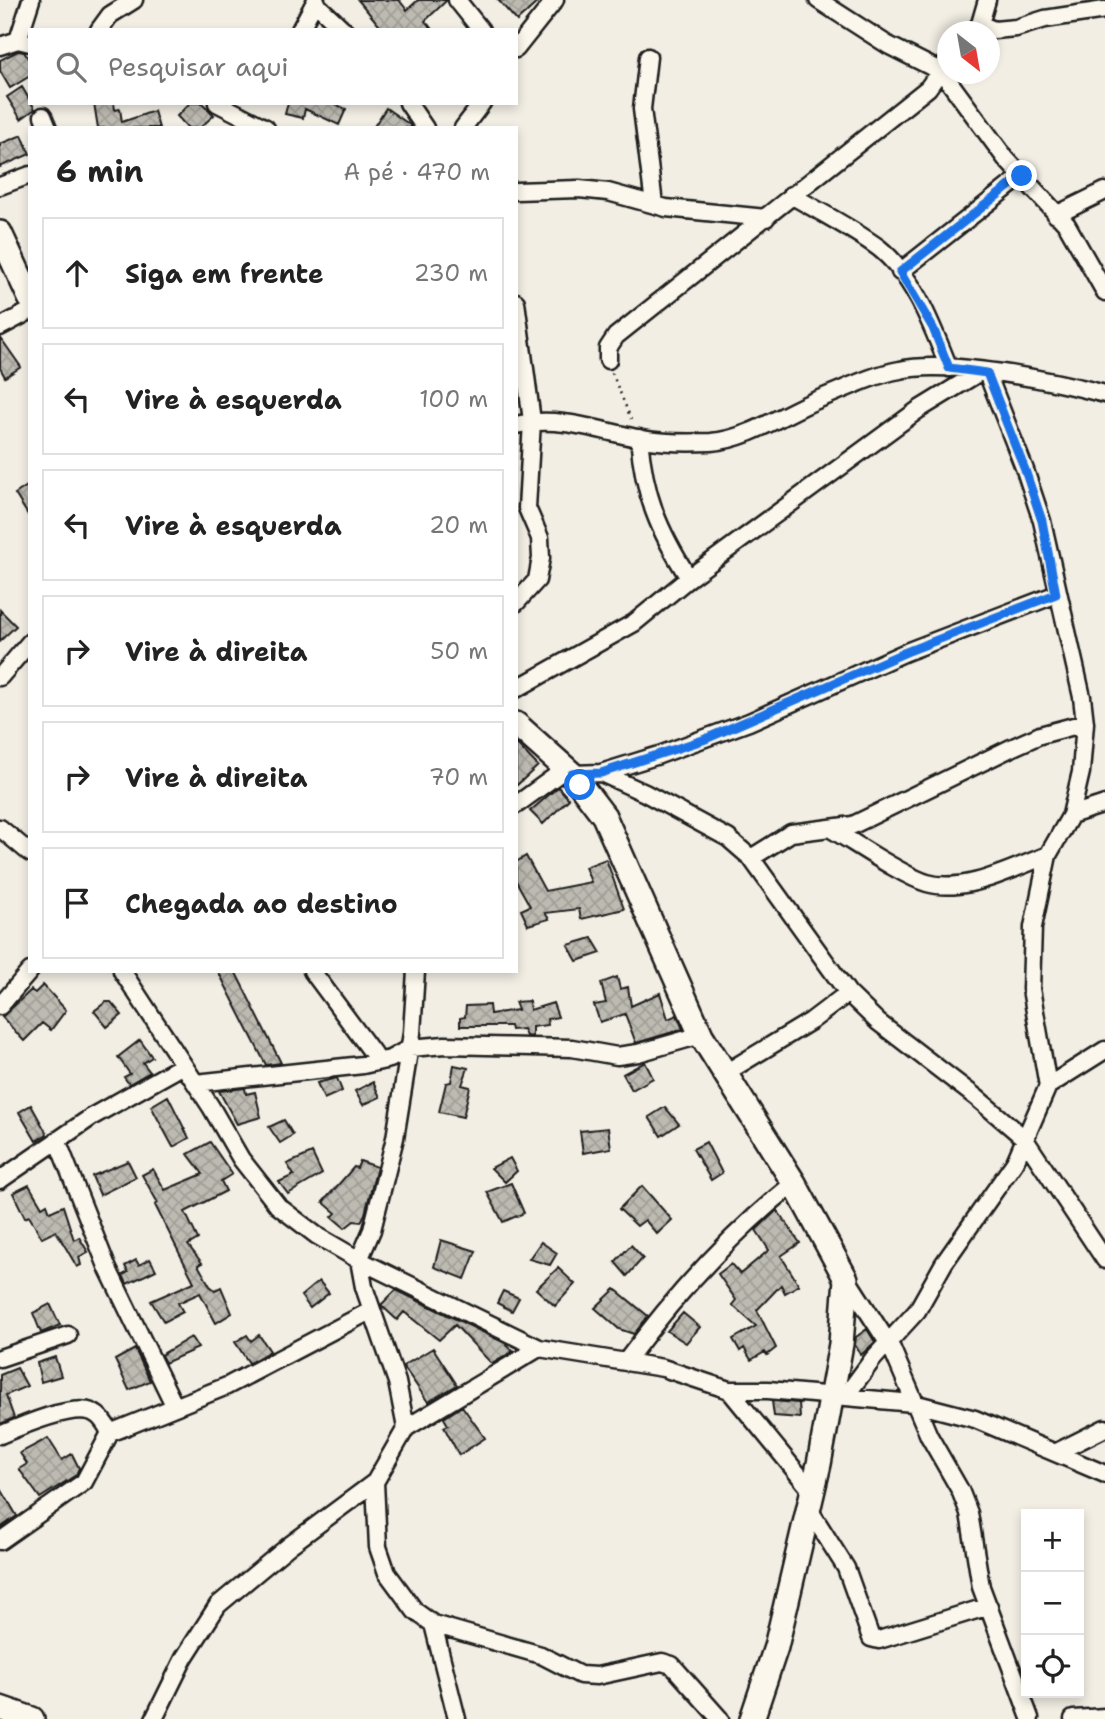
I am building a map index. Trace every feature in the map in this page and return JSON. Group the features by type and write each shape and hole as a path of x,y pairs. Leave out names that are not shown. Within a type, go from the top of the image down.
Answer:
{"street":[{"path":"0,46 24,41 31,0"},
{"path":"100,28 110,15 134,0"},
{"path":"457,0 479,28"},
{"path":"518,46 555,0"},
{"path":"818,0 888,45 937,63"},
{"path":"980,21 987,0"},
{"path":"301,28 316,2 342,28"},
{"path":"1000,29 1105,10"},
{"path":"648,57 642,109 653,204"},
{"path":"608,360 608,348 615,336 928,88 937,76"},
{"path":"958,84 1022,176 1080,246 1105,292"},
{"path":"221,105 261,126"},
{"path":"409,105 424,126"},
{"path":"465,126 480,105"},
{"path":"0,186 28,176"},
{"path":"900,272 1022,176"},
{"path":"518,191 579,189 608,192 691,212 766,218"},
{"path":"1056,215 1105,191"},
{"path":"791,195 880,249 900,272 933,328 949,368"},
{"path":"0,233 28,294"},
{"path":"0,327 28,312"},
{"path":"518,332 527,508 540,538 541,558 537,580 518,601"},
{"path":"524,423 571,424 667,443 715,442 776,422 807,404 900,369 949,368 1069,384 1105,394"},
{"path":"518,688 634,623 689,578 918,410 983,373"},
{"path":"983,373 1038,508 1082,697 1085,723 1081,772 1071,815 1048,855 1033,928 1031,989 1048,1086"},
{"path":"639,438 646,495 689,578"},
{"path":"518,804 568,772 601,773 737,727 906,652 1056,594"},
{"path":"0,677 28,644"},
{"path":"751,859 791,833 853,825 1040,735 1085,723"},
{"path":"518,726 568,772 604,816 701,1035 727,1072 794,1183 846,1279 887,1342 903,1374 912,1403 965,1501 981,1587 1030,1718"},
{"path":"601,773 645,793 728,838 751,859 848,993 878,1022 1024,1138 1100,1241 1105,1260"},
{"path":"1071,815 1105,804"},
{"path":"0,828 28,851"},
{"path":"831,829 927,883 951,884 978,880 1048,855"},
{"path":"0,1006 28,973"},
{"path":"123,973 182,1066 196,1083 241,1159 278,1206 316,1235 359,1260 539,1348 627,1360 663,1368 729,1390 912,1403 975,1419 1057,1452 1105,1475"},
{"path":"313,973 378,1060"},
{"path":"406,1428 397,1382 372,1310 359,1260 387,1176 410,1048 416,973"},
{"path":"727,1072 811,1021 848,993"},
{"path":"196,1083 289,1074 390,1059 410,1048 444,1045 572,1048 617,1056 638,1053 701,1035"},
{"path":"839,1396 917,1311 944,1263 1015,1162 1048,1086 1105,1049"},
{"path":"0,1180 57,1140 182,1066"},
{"path":"57,1140 108,1269 174,1405"},
{"path":"627,1360 689,1281 750,1219 794,1183"},
{"path":"752,1719 776,1647 809,1498 839,1396 846,1279"},
{"path":"0,1541 84,1482 110,1433 174,1405 227,1387 372,1310"},
{"path":"0,1358 68,1335"},
{"path":"154,1719 184,1658 218,1605 280,1553 375,1482 406,1428 539,1348"},
{"path":"729,1390 809,1498 846,1568 872,1638 879,1640 989,1606"},
{"path":"0,1435 68,1411 91,1412 104,1420 110,1433"},
{"path":"1057,1452 1105,1429"},
{"path":"375,1482 378,1547 387,1573 406,1601 433,1624 541,1655 580,1675 597,1676 662,1662 672,1665 720,1719"},
{"path":"433,1624 457,1719"},
{"path":"0,1708 32,1719"},
{"path":"1073,1719 1105,1717"},
{"path":"1022,1719 1045,1719"}],"path":[{"path":"608,360 639,438"}],"building":[{"path":"358,0 399,0 407,10 418,0 447,0 425,21 431,28 381,28"},
{"path":"498,0 540,0 517,21"},
{"path":"18,51 24,52 28,58 28,77 10,88 0,71 0,60"},
{"path":"22,87 28,97 28,105 33,105 35,109 21,119 7,97"},
{"path":"94,105 114,105 115,110 120,109 122,122 154,111 158,126 98,126"},
{"path":"188,105 204,105 214,115 202,126 186,126 177,116"},
{"path":"287,105 337,105 346,109 339,125 305,109 303,118 285,114"},
{"path":"386,108 411,126 374,126"},
{"path":"22,135 28,155 0,167 0,144"},
{"path":"0,337 21,367 5,377 0,368"},
{"path":"28,485 28,515 15,494"},
{"path":"0,610 16,626 0,641"},
{"path":"518,745 538,766 518,784"},
{"path":"558,787 569,799 543,824 530,811"},
{"path":"526,856 545,891 591,882 585,867 606,859 624,909 581,919 579,909 545,913 549,919 528,925 521,910 530,906 518,885 518,861"},
{"path":"592,938 601,953 577,961 568,945"},
{"path":"219,973 236,973 281,1063 266,1065"},
{"path":"617,977 620,989 628,987 631,1006 660,993 668,1019 677,1015 683,1029 636,1043 625,1014 600,1022 594,1005 606,1003 601,983"},
{"path":"43,985 66,1010 51,1030 42,1023 24,1041 2,1017 31,990 35,993"},
{"path":"529,1001 530,1010 553,1003 558,1017 547,1019 548,1025 532,1027 532,1037 526,1036 523,1029 511,1030 510,1026 460,1026 460,1018 465,1017 466,1006 489,1005 490,1014 518,1010 515,1002"},
{"path":"106,1002 111,1002 122,1015 107,1027 94,1011"},
{"path":"140,1040 152,1057 143,1063 150,1072 129,1084 124,1077 130,1074 118,1057"},
{"path":"645,1062 653,1078 632,1090 623,1074"},
{"path":"454,1065 468,1068 462,1085 470,1087 463,1117 439,1112 446,1083 451,1082"},
{"path":"337,1078 342,1091 324,1099 317,1083"},
{"path":"373,1082 380,1097 363,1105 355,1091"},
{"path":"245,1088 246,1094 255,1092 261,1117 237,1124 219,1091"},
{"path":"168,1096 189,1138 173,1147 151,1106"},
{"path":"31,1105 47,1134 36,1141 19,1112"},
{"path":"665,1107 679,1124 661,1136 649,1117"},
{"path":"284,1120 293,1135 280,1143 269,1127"},
{"path":"608,1128 611,1148 583,1153 580,1131"},
{"path":"210,1142 232,1174 221,1181 226,1191 185,1212 198,1239 188,1245 202,1263 198,1265 210,1286 215,1290 221,1287 232,1313 216,1323 200,1293 178,1303 183,1312 164,1322 151,1301 194,1282 155,1205 158,1203 142,1175 153,1169 165,1190 203,1174 188,1154"},
{"path":"706,1142 722,1173 711,1180 693,1149"},
{"path":"312,1153 322,1174 288,1194 279,1182 294,1175 287,1164"},
{"path":"510,1158 517,1171 505,1182 491,1168"},
{"path":"128,1161 136,1177 100,1195 92,1176"},
{"path":"360,1161 377,1167 361,1222 354,1221 345,1228 332,1217 336,1213 323,1202 354,1167 357,1168"},
{"path":"511,1183 524,1213 503,1222 487,1192"},
{"path":"29,1185 42,1207 47,1204 50,1212 63,1206 74,1240 79,1237 88,1252 79,1257 81,1265 77,1267 56,1231 42,1238 29,1216 25,1218 13,1193"},
{"path":"642,1186 672,1220 657,1234 645,1220 637,1226 619,1209"},
{"path":"777,1210 800,1243 781,1256 799,1285 785,1293 781,1285 757,1310 776,1348 767,1355 765,1352 751,1360 744,1348 740,1351 733,1339 756,1326 732,1305 736,1300 718,1274 731,1264 740,1274 769,1250 756,1230"},
{"path":"441,1240 476,1251 465,1279 434,1267"},
{"path":"541,1242 557,1253 550,1265 529,1259"},
{"path":"631,1245 643,1258 627,1276 615,1262"},
{"path":"150,1259 156,1270 127,1284 123,1275 128,1272 125,1266 136,1260 139,1265"},
{"path":"558,1268 575,1284 555,1306 536,1289"},
{"path":"319,1281 329,1293 310,1308 301,1296"},
{"path":"615,1289 648,1316 634,1334 619,1329 595,1308"},
{"path":"396,1290 505,1343 513,1351 492,1364 455,1325 439,1340 404,1312 397,1320 381,1305"},
{"path":"503,1291 519,1298 512,1311 497,1303"},
{"path":"50,1304 60,1325 41,1333 33,1313"},
{"path":"683,1313 700,1327 686,1343 667,1331"},
{"path":"867,1329 875,1342 861,1355 855,1345 856,1337"},
{"path":"247,1335 251,1341 259,1335 270,1351 249,1363 235,1342"},
{"path":"191,1337 198,1348 165,1363 161,1355"},
{"path":"433,1348 457,1385 428,1402 403,1366"},
{"path":"135,1349 150,1381 129,1390 115,1360"},
{"path":"55,1357 61,1376 41,1382 37,1363"},
{"path":"17,1368 27,1386 6,1395 14,1418 0,1424 0,1375"},
{"path":"772,1401 799,1403 800,1418 774,1416"},
{"path":"462,1406 485,1438 459,1455 444,1427 448,1425 444,1418"},
{"path":"48,1438 62,1460 72,1454 79,1468 76,1475 40,1498 19,1469 27,1464 20,1453"},
{"path":"0,1487 17,1516 0,1528"}],"route":[{"path":"580,785 572,774 601,773 703,740 906,652 1056,594 1042,521 987,373 949,368 933,328 900,272 990,204 1022,176"}]}
